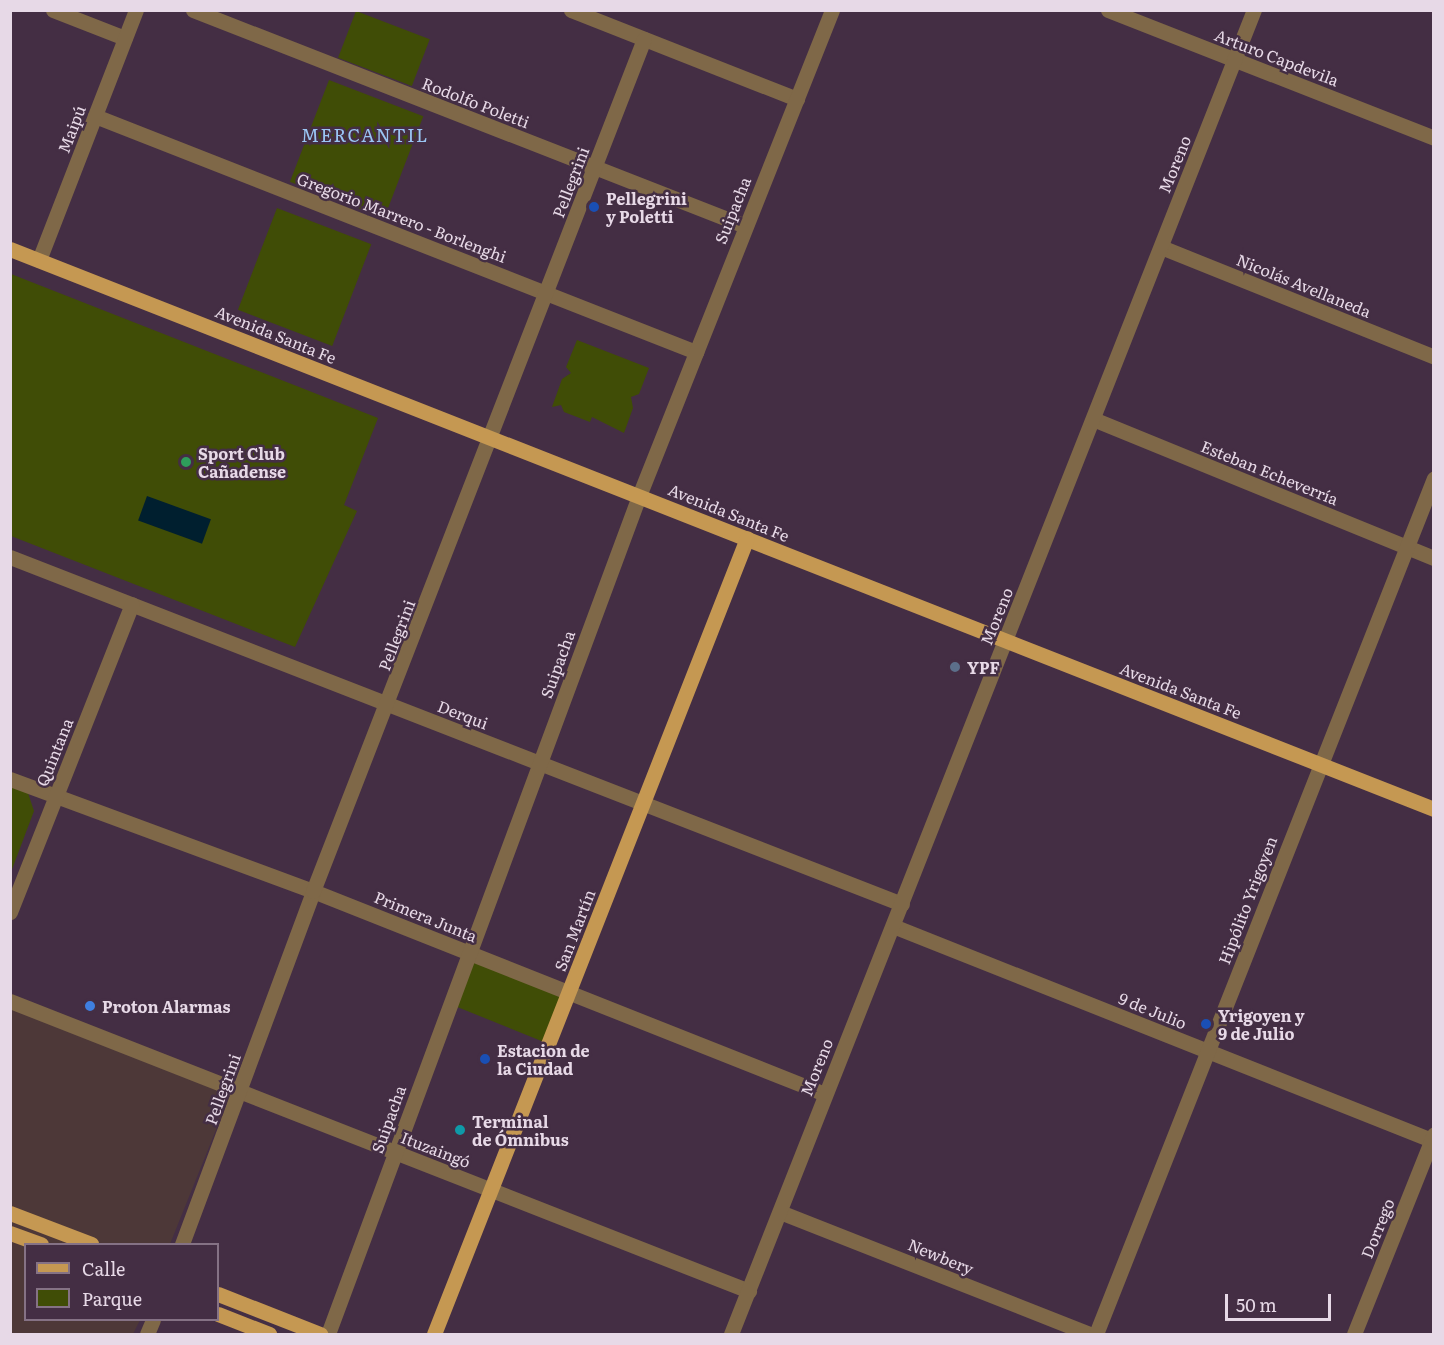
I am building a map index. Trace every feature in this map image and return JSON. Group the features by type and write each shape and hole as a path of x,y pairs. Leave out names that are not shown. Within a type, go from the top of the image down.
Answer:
{"main road":[{"name":"Avenida Santa Fe","path":"10,249 1434,809"},
{"name":"San Martín","path":"434,1335 747,538"},
{"path":"10,1213 86,1243"},
{"path":"10,1233 36,1243"},
{"path":"219,1294 320,1335"},
{"path":"219,1314 269,1335"}],"street":[{"path":"53,10 125,39"},
{"name":"Maipú","path":"39,260 136,10"},
{"name":"Rodolfo Poletti","path":"193,10 745,226"},
{"path":"571,10 797,99"},
{"name":"Suipacha","path":"328,1335 468,952 639,496 832,10"},
{"name":"Arturo Capdevila","path":"1108,10 1434,138"},
{"name":"Moreno","path":"731,1335 1254,10"},
{"name":"Pellegrini","path":"183,1243 241,1091 313,891 389,704 644,39"},
{"name":"Gregorio Marrero - Borlenghi","path":"95,116 696,352"},
{"name":"Nicolás Avellaneda","path":"1161,247 1434,357"},
{"name":"Esteban Echeverría","path":"1093,419 1434,558"},
{"name":"Hipólito Yrigoyen","path":"1096,1335 1434,478"},
{"name":"Derqui","path":"10,557 902,904"},
{"name":"Quintana","path":"10,912 132,604"},
{"name":"Primera Junta","path":"10,779 313,891 825,1094"},
{"name":"9 de Julio","path":"893,926 1433,1139"},
{"name":"Ituzaingó","path":"10,1000 749,1291"},
{"name":"Dorrego","path":"1354,1335 1433,1139"},
{"name":"Newbery","path":"780,1212 1089,1335"},
{"path":"147,1335 153,1321"}],"shaded area":[{"path":"10,1008 230,1095 170,1243 24,1243 24,1321 140,1321 133,1334 11,1334"}],"green space":[{"path":"356,11 430,39 412,86 338,58"},
{"path":"329,80 423,116 384,218 290,182"},
{"path":"277,208 371,244 332,346 238,310"},
{"name":"Sport Club Cañadense","path":"11,274 378,418 344,505 357,511 295,647 11,536"},
{"path":"577,340 649,368 639,394 631,397 633,408 624,433 592,417 590,422 564,412 561,405 552,407 562,379 571,373 566,367"},
{"path":"11,787 28,793 34,811 11,872"},
{"path":"468,952 568,992 548,1043 447,1003"}],"water":[{"path":"147,496 211,519 202,544 138,520"}],"place":[{"name":"Pellegrini y Poletti","path":"594,207"},
{"name":"Sport Club Cañadense","path":"186,462"},
{"name":"YPF","path":"955,667"},
{"name":"Proton Alarmas","path":"90,1006"},
{"name":"Yrigoyen y 9 de Julio","path":"1206,1024"},
{"name":"Estacion de la Ciudad","path":"485,1059"},
{"name":"Terminal de Ómnibus","path":"460,1130"}],"district":[{"name":"MERCANTIL","path":"365,135"}]}
